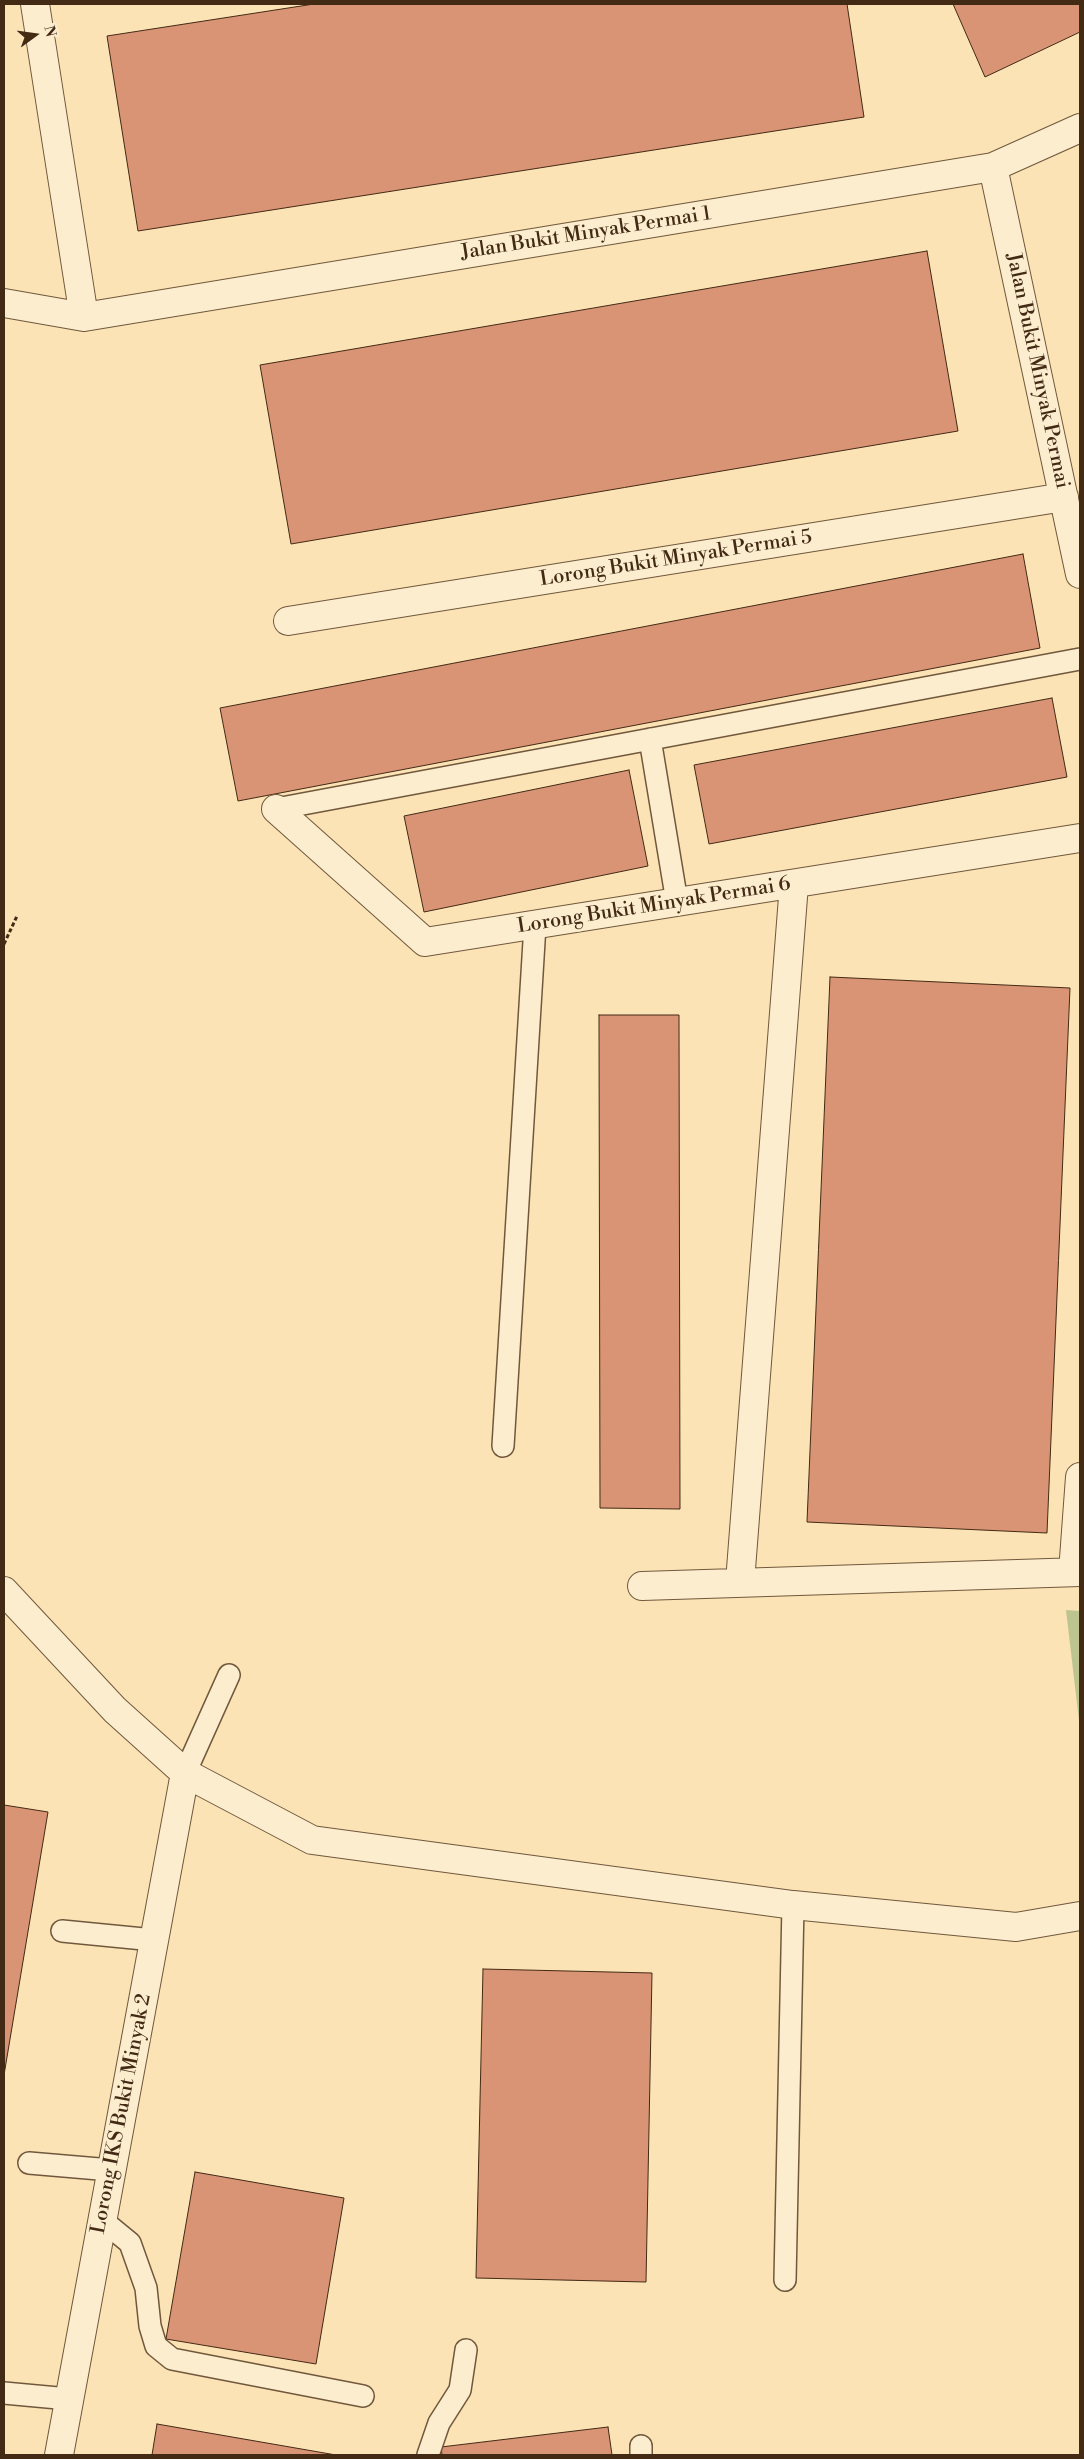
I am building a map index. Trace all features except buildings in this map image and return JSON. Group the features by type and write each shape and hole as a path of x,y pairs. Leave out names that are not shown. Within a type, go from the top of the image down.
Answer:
{"street":[{"path":"35,4 84,317"},
{"name":"Jalan Bukit Minyak Permai 1","path":"4,303 84,317 993,167 1080,128"},
{"name":"Jalan Bukit Minyak Permai","path":"993,167 1080,574"},
{"name":"Lorong Bukit Minyak Permai 5","path":"288,621 1064,497"},
{"name":"Lorong Bukit Minyak Permai 6","path":"276,809 425,942 1080,838"},
{"path":"740,1582 794,884"},
{"path":"642,1586 1077,1572 1080,1478"},
{"path":"4,1591 115,1710 184,1773 312,1840 793,1905 1016,1926 1080,1916"},
{"name":"Lorong IKS Bukit Minyak 2","path":"59,2455 184,1773"}],"lane":[{"path":"276,809 1080,658"},
{"path":"650,739 677,902"},
{"path":"503,1446 534,925"},
{"path":"184,1773 229,1675"},
{"path":"785,2280 793,1905"},
{"path":"62,1931 98,1932 154,1940"},
{"path":"29,2162 111,2170"},
{"path":"102,2220 130,2244 146,2288 150,2326 156,2346 172,2359 363,2396"},
{"path":"428,2455 439,2423 460,2390 466,2350"},
{"path":"4,2393 69,2399"}],"path":[{"path":"4,944 17,916"}],"green space":[{"path":"1066,1610 1080,1611 1080,1729"}]}
